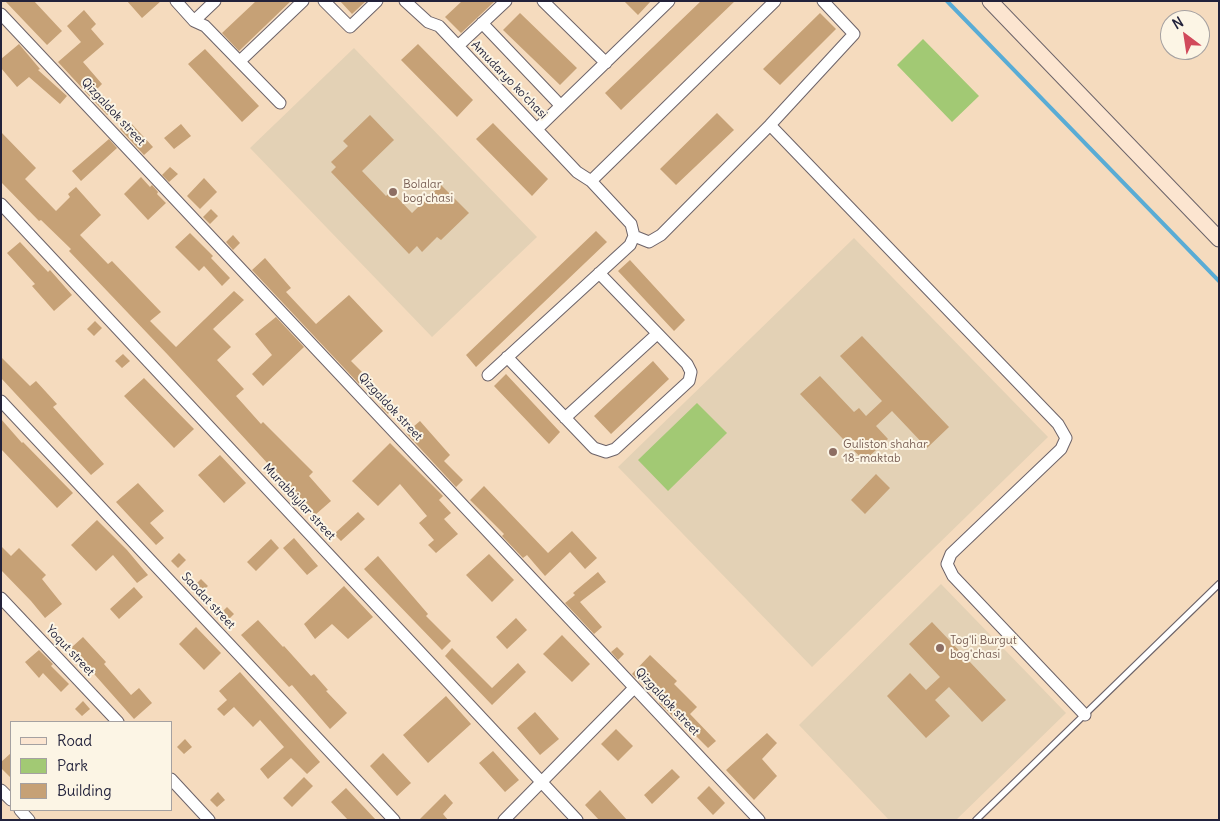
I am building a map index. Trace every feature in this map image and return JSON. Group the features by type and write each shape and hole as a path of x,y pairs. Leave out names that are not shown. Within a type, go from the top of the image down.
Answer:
{"main road":[{"path":"990,1 1219,238"}],"street":[{"path":"176,1 194,21 205,26 280,103"},
{"path":"194,21 215,1"},
{"path":"240,61 303,1"},
{"path":"324,1 350,27 377,1"},
{"name":"Amudaryo ko'chasi","path":"405,1 428,22 439,26 576,172 591,181 631,224 634,236"},
{"path":"458,46 506,1"},
{"path":"543,1 606,62"},
{"path":"537,129 669,1"},
{"path":"591,181 775,1"},
{"path":"488,375 630,245 634,236 649,242 660,235 770,125 854,34 822,1"},
{"name":"Qizgaldok street","path":"1,14 758,820"},
{"path":"482,23 561,106"},
{"path":"770,125 1058,424 1066,438 1061,449 951,554 947,564 953,576 1085,715"},
{"name":"Murabbiylar street","path":"1,204 577,820"},
{"path":"507,357 594,448 606,452 616,449 689,382 691,372 687,364 599,273"},
{"path":"565,418 657,334"},
{"name":"Saodat street","path":"1,401 394,820"},
{"name":"Yoqut street","path":"1,598 117,721"},
{"path":"504,820 634,688"},
{"path":"172,780 209,820"},
{"path":"1,790 10,799"}],"lane":[{"path":"976,820 1219,584"}],"shaded area":[{"name":"Bolalar bog'chasi","path":"354,48 537,237 432,337 250,148"},
{"name":"Guliston shahar 18-maktab","path":"854,238 1048,437 812,667 618,467"},
{"name":"Tog'li Burgut bog'chasi","path":"941,584 1066,713 956,820 889,820 799,725"}],"green space":[{"path":"923,39 979,96 952,122 897,65"},
{"path":"697,403 727,433 668,491 638,460"}],"building":[{"path":"5,1 34,1 62,31 47,45"},
{"path":"127,1 161,1 142,18"},
{"path":"256,1 291,1 239,51 222,33"},
{"path":"340,1 366,1 352,14"},
{"path":"462,1 495,1 461,33 445,17"},
{"path":"624,1 651,1 638,15"},
{"path":"701,1 735,1 621,110 605,93"},
{"path":"84,10 96,24 91,29 104,44 83,62 102,84 97,89 115,108 107,115 58,62 81,42 67,26"},
{"path":"520,13 577,68 560,85 503,30"},
{"path":"820,13 836,29 780,85 763,69"},
{"path":"19,44 40,69 38,70 67,96 60,104 29,77 17,87 1,68 1,59"},
{"path":"418,44 473,100 457,117 401,60"},
{"path":"205,49 259,106 242,122 188,64"},
{"path":"717,113 734,130 676,185 660,169"},
{"path":"370,115 394,140 362,171 386,196 391,191 412,213 441,185 469,213 441,240 437,237 422,252 417,246 409,254 331,172 336,167 331,162 348,146 343,141"},
{"path":"129,121 153,147 144,155 120,129"},
{"path":"493,123 548,179 532,196 476,139"},
{"path":"181,124 191,136 174,149 164,138"},
{"path":"1,132 36,168 25,179 56,211 70,197 68,194 76,187 101,215 80,235 108,264 112,261 161,312 150,321 176,347 234,291 244,300 213,329 231,347 217,360 244,389 236,396 261,424 263,422 313,472 309,476 331,501 315,515 168,355 69,251 71,249 41,220 39,221 1,182"},
{"path":"109,139 117,148 81,181 72,171"},
{"path":"170,167 178,174 169,182 162,175"},
{"path":"141,177 150,187 152,185 158,192 157,194 166,203 148,220 124,194"},
{"path":"204,178 217,192 200,209 187,196"},
{"path":"211,209 218,216 210,224 203,217"},
{"path":"596,231 607,242 476,367 466,355"},
{"path":"190,233 213,256 211,258 230,278 222,286 204,266 199,271 175,247"},
{"path":"233,235 240,243 233,250 226,242"},
{"path":"20,242 48,272 50,270 72,295 54,311 32,286 35,284 7,253"},
{"path":"265,258 291,288 286,292 316,324 349,295 383,331 351,361 369,379 361,386 252,270"},
{"path":"630,260 685,320 674,331 618,271"},
{"path":"276,317 304,347 263,386 252,374 272,355 255,334"},
{"path":"95,321 102,328 94,336 87,329"},
{"path":"862,336 949,427 927,448 892,411 876,426 888,439 864,461 800,394 820,376 854,412 859,408 866,416 882,401 840,356"},
{"path":"123,354 130,361 122,368 115,361"},
{"path":"1,357 30,386 36,381 57,404 53,407 104,464 91,475 1,378"},
{"path":"653,361 669,379 611,434 594,416"},
{"path":"506,374 560,432 549,444 494,386"},
{"path":"144,378 194,429 174,448 124,396"},
{"path":"388,400 395,407 388,414 381,407"},
{"path":"1,419 22,443 73,493 57,508 1,449"},
{"path":"420,421 450,455 444,461 463,480 456,487 406,433"},
{"path":"390,443 443,496 439,500 451,513 444,519 458,534 436,553 428,545 434,540 419,523 427,516 400,484 378,506 352,481"},
{"path":"220,455 246,483 224,503 198,475"},
{"path":"876,474 890,488 865,514 851,500"},
{"path":"138,483 164,511 150,523 164,538 156,545 116,502"},
{"path":"484,486 548,553 572,531 597,558 585,569 570,552 545,576 527,555 523,558 502,536 504,534 470,500"},
{"path":"358,512 365,519 341,541 334,534"},
{"path":"97,520 127,550 148,575 137,583 113,555 96,571 71,545"},
{"path":"294,538 318,566 307,575 283,548"},
{"path":"271,539 279,548 256,571 247,562"},
{"path":"1,546 11,556 19,548 46,575 42,579 62,604 45,618 1,570"},
{"path":"179,553 186,560 178,568 171,561"},
{"path":"489,554 514,580 492,602 466,575"},
{"path":"378,556 428,614 426,616 451,641 442,650 364,569"},
{"path":"598,572 606,582 580,602 602,627 594,634 565,603 575,595 573,593"},
{"path":"201,579 208,586 199,594 193,587"},
{"path":"344,586 373,617 348,639 332,624 315,639 304,624"},
{"path":"134,587 143,597 119,619 110,609"},
{"path":"227,607 234,614 226,622 219,615"},
{"path":"516,618 527,630 507,649 496,637"},
{"path":"258,620 311,676 314,674 328,690 326,691 347,713 330,729 292,685 289,687 241,635"},
{"path":"932,622 1006,700 982,722 949,687 935,700 950,716 926,738 887,696 910,673 926,690 940,677 909,644"},
{"path":"196,627 221,653 204,670 179,644"},
{"path":"562,635 590,664 572,682 543,654"},
{"path":"83,637 106,662 104,664 131,695 139,688 152,703 134,719 71,648"},
{"path":"617,647 624,654 618,660 611,652"},
{"path":"452,648 492,688 518,663 526,672 492,705 445,656"},
{"path":"39,650 53,664 51,666 69,684 61,692 43,673 39,678 25,662"},
{"path":"650,655 677,681 674,684 697,707 690,714 716,741 708,748 682,722 681,724 659,703 661,701 632,674"},
{"path":"240,672 320,762 307,774 291,758 268,779 260,769 284,747 260,720 253,727 234,707 224,716 217,709 227,700 219,691"},
{"path":"446,696 471,724 428,763 403,735"},
{"path":"83,701 90,709 82,716 75,709"},
{"path":"535,712 559,739 540,755 517,728"},
{"path":"616,729 633,746 618,761 601,744"},
{"path":"767,733 777,743 762,759 777,776 754,800 726,770"},
{"path":"185,739 192,747 184,754 177,747"},
{"path":"493,751 519,780 505,792 479,763"},
{"path":"383,753 411,783 397,796 370,766"},
{"path":"10,754 10,777 1,768 1,762"},
{"path":"672,769 680,777 652,804 644,795"},
{"path":"304,777 313,786 292,807 283,798"},
{"path":"709,786 725,803 713,815 697,798"},
{"path":"346,788 376,820 348,820 331,802"},
{"path":"600,790 627,820 599,820 585,805"},
{"path":"218,792 225,800 217,807 210,800"},
{"path":"445,794 453,803 443,814 448,820 419,820"}],"waterway":[{"path":"947,1 1219,281"}],"place":[{"name":"Bolalar bog'chasi","path":"393,192"},
{"name":"Guliston shahar 18-maktab","path":"833,452"},
{"name":"Tog'li Burgut bog'chasi","path":"940,648"}]}
